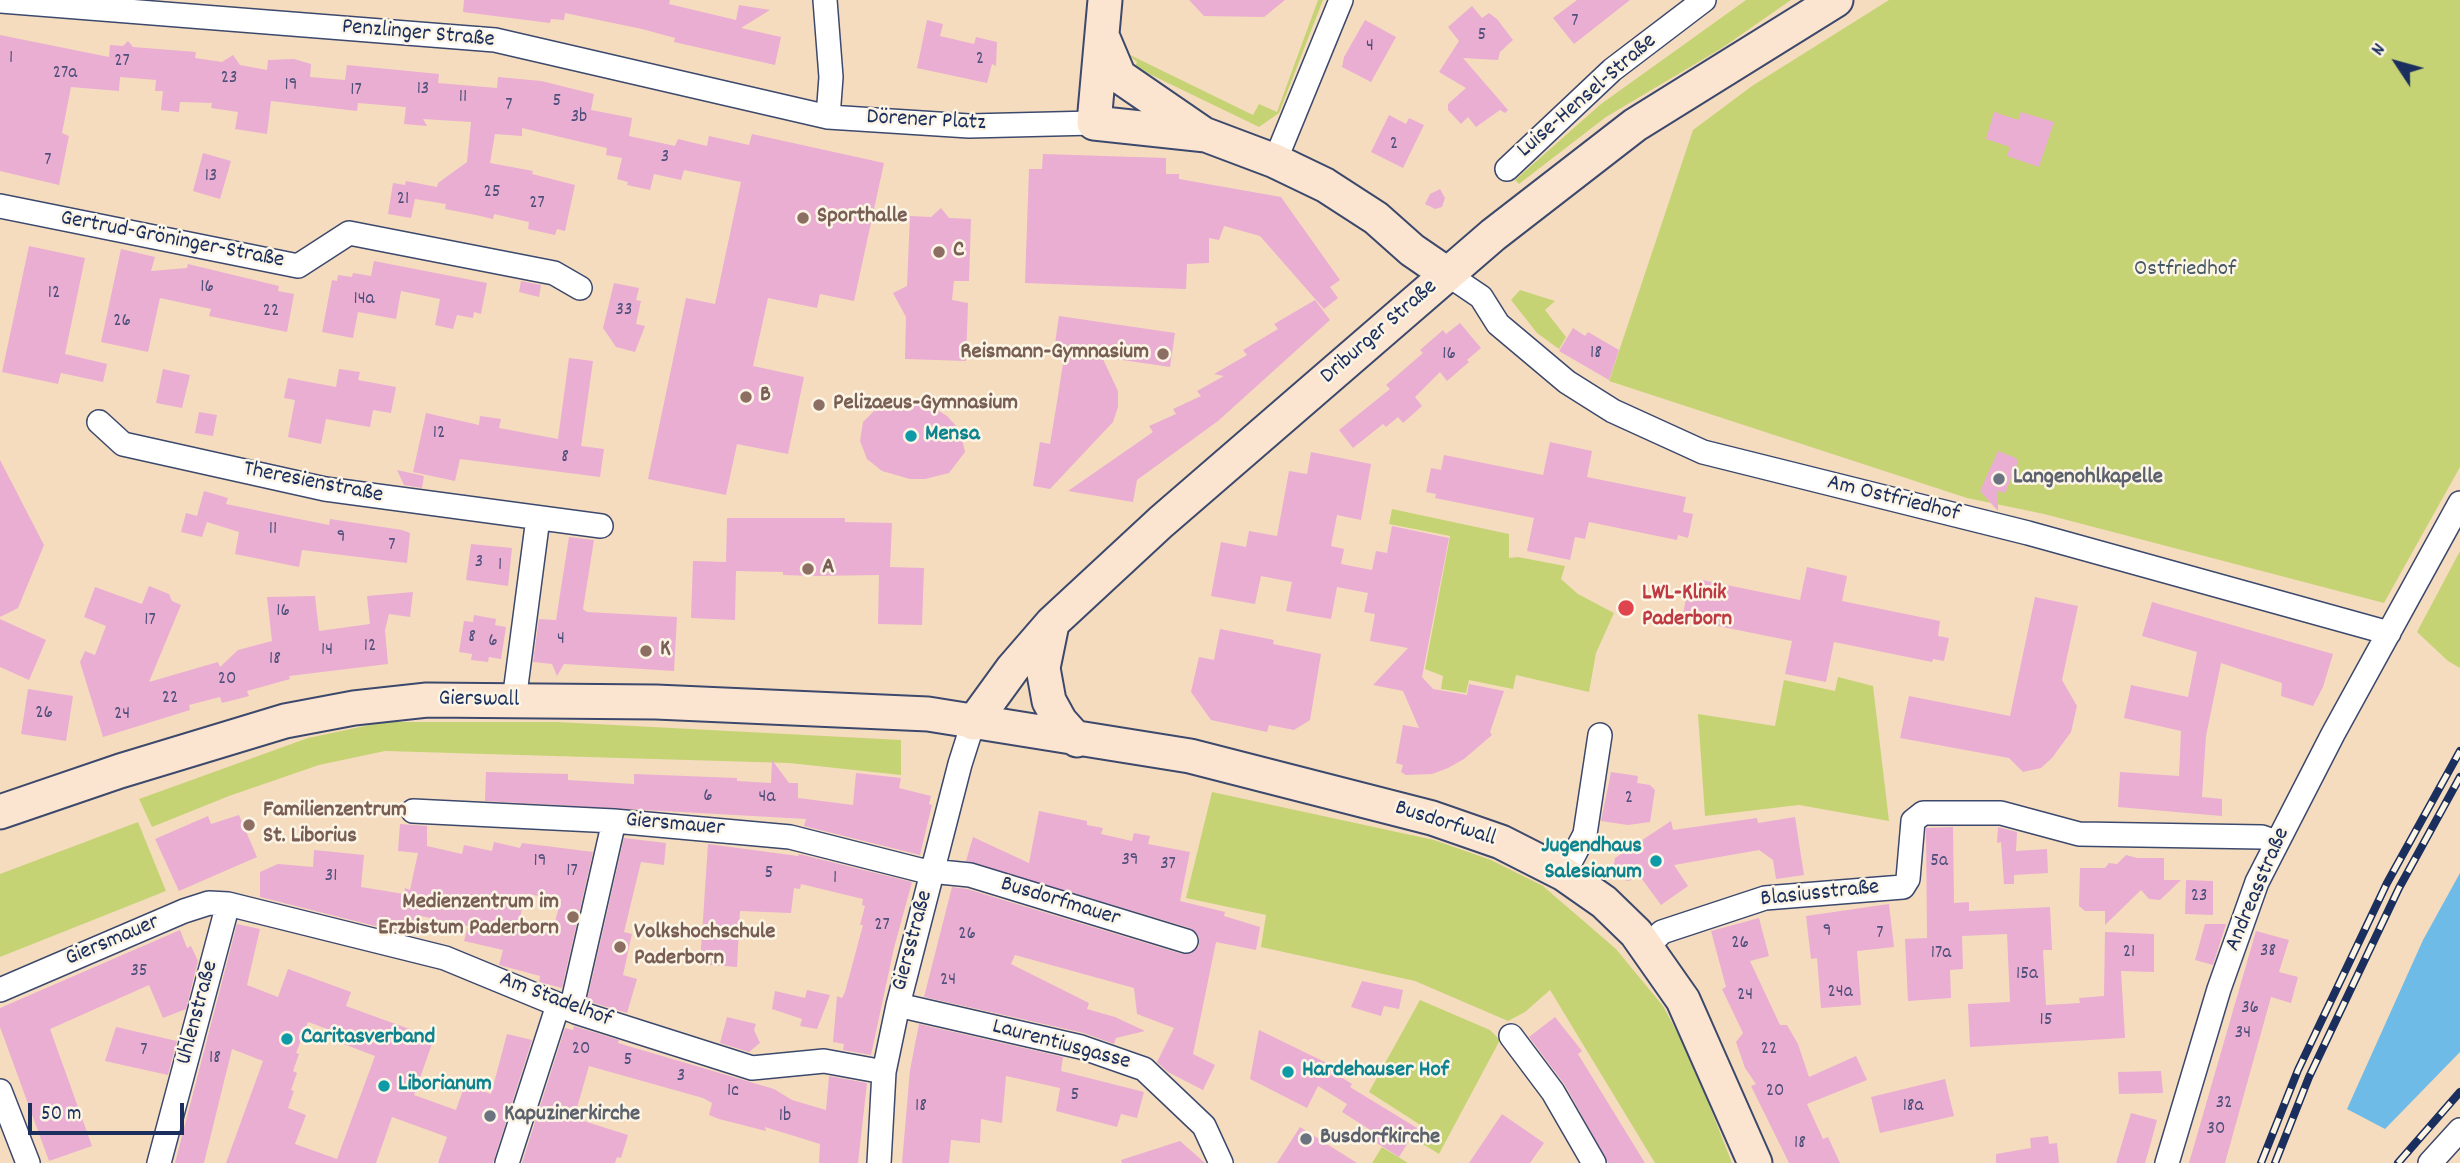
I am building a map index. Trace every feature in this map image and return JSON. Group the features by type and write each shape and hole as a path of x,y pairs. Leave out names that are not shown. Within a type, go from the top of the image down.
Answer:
{"main road":[{"path":"1105,0 1094,123 1206,135 1275,160 1325,185 1376,218 1412,250 1447,274"},
{"name":"Driburger Straße","path":"974,723 1013,667 1052,623 1161,522 1396,322 1447,274 1635,125 1836,0"},
{"path":"1102,36 1119,76 1206,135"},
{"path":"1052,623 1043,668 1049,701 1060,721 1076,740"},
{"name":"Gierswall","path":"0,812 121,771 285,721 354,708 427,700 656,702 928,714 974,723"},
{"name":"Busdorfwall","path":"974,723 1190,756 1432,818 1501,842 1564,874 1604,902 1647,947 1683,1000 1755,1163"}],"street":[{"path":"825,0 831,77 828,117"},
{"path":"1275,160 1341,0"},
{"name":"Luise-Hensel-Straße","path":"1507,169 1612,70 1704,0"},
{"name":"Penzlinger Straße","path":"0,2 495,40 828,117"},
{"name":"Dörener Platz","path":"828,117 969,126 1094,123"},
{"name":"Gertrud-Gröninger-Straße","path":"0,206 299,266 349,233 554,273 580,288"},
{"name":"Am Ostfriedhof","path":"1447,274 1481,297 1498,324 1567,382 1613,411 1703,452 2028,533 2389,633"},
{"name":"Theresienstraße","path":"99,422 123,444 325,489 601,526"},
{"name":"Andreasstraße","path":"2167,1163 2244,917 2276,842 2460,503"},
{"path":"514,701 538,518"},
{"name":"Giersstraße","path":"879,1163 884,1072 898,1005 974,723"},
{"path":"1564,874 1586,834 1600,735"},
{"name":"Giersmauer","path":"413,811 614,821 790,836 933,871"},
{"name":"Blasiusstraße","path":"1647,947 1661,932 1765,898 1903,887 1908,879 1913,821 1923,813 2001,813 2079,834 2262,838 2276,842"},
{"path":"507,1163 564,1008 614,821"},
{"name":"Busdorfmauer","path":"933,871 970,875 1186,941"},
{"name":"Giersmauer","path":"0,990 184,911 209,903 228,904"},
{"name":"Am Stadelhof","path":"228,904 446,958 564,1008 751,1068 824,1061 884,1072"},
{"name":"Uhlenstraße","path":"159,1163 228,904"},
{"name":"Laurentiusgasse","path":"898,1005 1081,1047 1144,1069 1204,1126 1221,1163"},
{"path":"1511,1036 1553,1092 1594,1163"},
{"path":"0,1091 28,1163"},
{"path":"2430,1163 2460,1130"}],"green space":[{"path":"1318,0 1323,0 1279,113 1259,127 1135,67 1137,62 1126,53 1253,115 1259,104 1277,112"},
{"path":"1746,0 1791,0 1722,48 1606,117 1519,184 1515,180 1601,104"},
{"name":"Ostfriedhof","path":"1889,0 2460,0 2460,467 2384,603 2044,514 1967,498 1609,381 1693,130 1752,86"},
{"path":"1520,290 1555,301 1545,310 1566,337 1559,349 1537,333 1511,300"},
{"path":"1392,509 1509,534 1509,558 1518,557 1565,566 1561,579 1578,594 1614,613 1596,653 1589,692 1516,675 1513,689 1469,680 1466,693 1441,689 1443,676 1425,669 1450,536 1389,524"},
{"path":"2460,551 2460,668 2448,661 2417,632"},
{"path":"1838,677 1873,686 1889,821 1799,805 1705,816 1698,714 1775,726 1784,680 1835,691"},
{"path":"384,722 557,722 901,740 901,775 789,763 385,751 319,765 229,796 152,827 139,799 308,738"},
{"path":"1212,792 1434,840 1491,860 1543,886 1616,949 1663,1006 1690,1056 1732,1163 1655,1163 1550,990 1525,1012 1508,1021 1415,981 1261,947 1266,915 1186,898"},
{"path":"138,822 166,891 0,957 0,874"},
{"path":"1420,1000 1490,1030 1500,1040 1439,1154 1416,1140 1422,1126 1369,1092"},
{"path":"1382,1147 1408,1163 1372,1163"}],"water":[{"path":"2460,873 2460,1052 2385,1129 2347,1109 2423,940"}],"building":[{"path":"464,0 670,0 669,4 736,20 739,5 770,10 741,28 781,37 775,65 674,42 675,38 642,29 565,13 564,20 551,19 550,23 463,12"},
{"path":"1189,0 1285,0 1264,17 1204,16"},
{"path":"1577,0 1630,0 1574,44 1553,18"},
{"path":"1472,6 1482,18 1489,13 1497,19 1513,40 1500,52 1498,60 1463,58 1508,110 1505,113 1500,110 1476,127 1468,117 1461,124 1448,110 1448,104 1466,88 1439,72 1459,41 1448,27"},
{"path":"927,20 943,24 940,36 974,44 976,37 997,42 996,66 992,64 987,83 917,68"},
{"path":"1365,20 1396,37 1371,82 1342,67 1344,57"},
{"path":"0,35 109,57 110,45 123,46 128,41 133,47 196,52 195,58 222,62 233,55 240,65 267,70 268,60 294,59 311,64 310,77 345,80 347,65 439,74 438,83 497,88 498,77 541,81 594,94 591,110 632,118 629,136 675,146 678,139 707,146 709,136 749,145 752,134 884,163 854,301 820,294 817,308 768,298 753,366 804,377 788,454 737,444 726,495 648,479 686,298 715,304 741,182 684,170 681,180 654,174 650,190 627,185 628,182 617,179 622,158 606,155 607,148 522,128 522,136 495,134 490,163 533,171 532,174 575,185 565,231 557,229 555,235 528,229 529,222 494,214 493,219 445,209 446,204 415,199 411,218 388,214 393,183 405,185 406,181 437,187 438,183 467,162 471,122 423,119 427,126 404,124 406,107 358,103 357,111 271,101 267,134 235,129 238,112 211,108 212,103 180,102 179,112 161,110 163,91 155,91 156,80 120,77 119,91 71,87 62,133 69,136 59,185 0,171"},
{"path":"1994,112 2018,120 2021,112 2054,122 2039,167 2007,156 2010,147 1986,139"},
{"path":"1389,115 1406,124 1409,118 1424,125 1403,168 1371,152"},
{"path":"203,153 231,161 220,199 193,191"},
{"path":"1043,154 1166,158 1166,174 1179,174 1179,179 1281,197 1340,280 1330,287 1338,298 1324,309 1260,236 1224,226 1219,240 1209,238 1209,263 1187,264 1186,289 1025,283 1029,169 1042,169"},
{"path":"1440,189 1445,198 1442,207 1435,209 1425,204 1430,194"},
{"name":"C","path":"941,208 949,218 971,219 969,281 954,281 952,300 968,303 966,361 905,359 906,317 893,293 907,286 910,216 931,217"},
{"path":"29,246 85,258 65,354 107,364 103,382 61,373 58,384 2,372"},
{"path":"121,249 155,257 151,271 187,268 188,264 279,286 278,291 294,294 287,332 209,316 211,309 160,298 148,352 101,342"},
{"path":"374,261 487,283 481,314 474,312 473,318 457,315 453,329 435,325 440,299 401,291 396,319 358,312 353,338 322,332 332,280 337,281 338,275 352,277 353,273 371,276"},
{"path":"521,281 541,285 539,297 519,292"},
{"path":"614,283 639,288 636,300 641,301 636,324 645,326 635,352 616,347 603,328"},
{"path":"1315,300 1330,320 1218,421 1137,480 1133,502 1068,491 1153,432 1149,426 1176,414 1173,409 1201,396 1197,391 1224,376 1214,374 1247,355 1243,350 1278,329 1274,324"},
{"path":"1059,316 1175,333 1170,367 1102,357 1118,391 1118,407 1113,422 1050,489 1033,486 1040,442 1050,444 1065,351 1054,350"},
{"path":"1460,323 1481,348 1447,381 1440,372 1415,397 1422,406 1403,423 1398,417 1386,427 1383,424 1353,448 1339,430 1390,389 1386,385 1423,353 1420,350 1443,330 1446,334"},
{"path":"1573,328 1585,336 1588,332 1619,350 1609,380 1559,351"},
{"path":"569,358 593,361 581,446 604,449 600,477 460,459 455,481 413,472 426,413 479,425 480,416 501,419 499,428 558,439"},
{"path":"163,369 190,375 182,408 156,403"},
{"path":"339,369 360,372 358,380 396,387 391,413 373,410 370,427 326,419 321,444 288,437 295,400 284,398 288,378 336,387"},
{"name":"Mensa","path":"900,401 931,406 947,416 960,430 965,452 949,473 925,479 910,479 882,471 867,459 860,441 863,422 877,408"},
{"path":"199,412 217,415 213,436 195,433"},
{"path":"1550,442 1592,451 1587,477 1686,497 1683,512 1693,514 1688,538 1678,535 1677,540 1589,522 1585,539 1575,537 1570,560 1527,551 1534,518 1435,498 1436,494 1426,492 1431,468 1441,470 1444,455 1543,475"},
{"name":"Langenohlkapelle","path":"1998,451 2016,458 2018,462 2005,493 1998,491 1998,511 1980,491"},
{"path":"1311,452 1371,464 1361,520 1337,515 1331,546 1344,549 1341,564 1372,570 1376,551 1387,553 1392,526 1449,538 1422,677 1433,689 1467,695 1469,684 1504,691 1490,732 1492,735 1464,759 1448,768 1432,774 1406,775 1401,772 1403,765 1396,763 1403,725 1419,728 1403,691 1373,685 1408,648 1370,641 1375,614 1364,612 1368,593 1337,587 1331,619 1286,611 1292,582 1261,576 1255,604 1211,596 1221,542 1246,547 1249,531 1277,536 1289,471 1307,474"},
{"path":"0,460 44,545 18,608 0,617"},
{"path":"397,470 424,476 422,488 404,485"},
{"path":"204,491 228,498 226,504 329,525 330,519 402,530 410,533 407,563 302,550 299,567 235,554 239,532 207,522 202,537 181,532 186,513 197,516"},
{"name":"A","path":"727,518 845,518 845,522 892,523 890,567 924,568 922,625 878,624 879,575 813,576 783,575 783,572 736,571 735,620 691,618 693,561 726,562"},
{"path":"569,537 594,540 583,609 587,612 677,617 674,671 564,664 557,676 552,664 533,662 539,619 556,620"},
{"path":"471,544 512,548 508,586 466,580"},
{"path":"1807,567 1847,576 1842,601 1940,621 1938,636 1949,638 1944,661 1933,659 1932,662 1834,642 1826,682 1785,674 1792,641 1693,621 1694,617 1683,615 1687,592 1699,594 1702,580 1800,600"},
{"path":"149,586 169,594 172,601 181,605 149,682 218,662 220,667 238,650 272,641 267,597 315,596 319,631 370,624 367,596 413,592 410,617 389,614 385,630 388,664 289,676 290,679 247,691 249,696 222,703 220,697 189,705 190,710 103,737 80,662 85,651 95,655 106,626 84,617 95,587 142,604"},
{"path":"2035,597 2078,606 2062,680 2077,706 2071,732 2052,758 2041,768 2023,772 2009,758 1900,738 1909,696 2010,716"},
{"path":"2152,602 2333,654 2323,687 2313,706 2281,696 2282,683 2221,663 2206,736 2202,797 2222,799 2222,816 2118,807 2120,772 2179,776 2181,731 2124,718 2131,685 2188,697 2197,652 2142,636"},
{"path":"474,615 496,619 495,625 506,627 501,659 489,657 488,662 471,660 472,654 459,652 464,621 473,622"},
{"path":"0,619 46,640 29,680 0,667"},
{"path":"1220,629 1274,640 1273,644 1321,654 1310,720 1294,730 1269,725 1267,732 1211,720 1191,692 1199,657 1214,660"},
{"path":"28,689 73,696 66,741 21,734"},
{"path":"772,760 789,783 798,783 798,798 853,805 856,773 901,778 899,788 931,796 929,804 932,805 920,855 804,826 806,819 485,801 486,772 568,774 568,780 634,784 634,774 737,778 737,781 771,783"},
{"path":"1611,772 1638,776 1637,783 1650,785 1655,790 1650,822 1628,825 1601,821"},
{"path":"1039,811 1087,821 1087,825 1103,828 1101,834 1132,841 1134,833 1150,836 1148,844 1190,852 1180,901 1225,912 1224,916 1260,927 1256,950 1216,942 1193,1054 1215,1065 1203,1090 1168,1072 1157,1062 1174,1028 1137,1014 1134,988 1015,955 1011,964 1089,1003 1087,1009 1115,1017 1145,1031 1116,1038 1114,1044 1084,1033 924,997 952,887 967,889 1182,954 1190,954 1199,946 1199,937 1190,928 966,861 973,837 1029,863"},
{"path":"239,815 257,857 179,891 155,839 208,816 211,824"},
{"name":"Jugendhaus Salesianum","path":"1795,817 1804,875 1776,879 1773,860 1759,850 1674,865 1688,886 1661,905 1639,875 1629,881 1620,879 1613,869 1615,858 1671,821 1673,830 1757,818 1758,823"},
{"path":"400,824 427,826 427,846 462,854 464,845 492,851 494,842 520,848 522,843 593,852 562,988 539,982 540,976 499,965 503,950 464,941 468,926 416,915 412,932 375,926 260,897 260,872 278,864 313,867 314,850 364,855 361,887 404,894 405,888 410,890 418,853 398,851","holes":["526,894 561,899 552,933 518,925"]},
{"path":"1953,827 1954,903 1969,902 1969,911 2050,907 2052,950 2043,950 2046,1005 2080,1003 2079,998 2104,996 2105,932 2154,934 2154,972 2121,971 2125,1038 1970,1047 1968,1004 2010,1002 2007,934 1962,936 1963,969 1950,970 1951,998 1908,1001 1905,939 1927,938 1926,828"},
{"path":"1998,827 2017,832 2016,851 2047,849 2048,873 2014,875 2014,884 2004,884 2001,842 1997,843"},
{"path":"624,838 666,843 664,865 641,862 624,932 632,934 623,975 637,979 627,1013 587,1001"},
{"path":"708,844 799,854 912,882 894,948 871,1055 843,1050 844,1044 833,1042 837,996 842,998 845,992 863,925 860,925 865,906 862,905 863,899 801,884 800,889 794,888 791,913 740,911 737,967 700,964"},
{"path":"2126,855 2137,858 2164,858 2164,880 2181,880 2160,900 2149,899 2141,890 2105,925 2105,911 2085,911 2079,906 2080,868 2105,868 2109,863 2117,864"},
{"path":"2186,880 2213,881 2213,915 2185,914"},
{"path":"1889,904 1894,947 1857,951 1861,1005 1821,1008 1817,958 1811,959 1806,916"},
{"path":"1759,918 1769,956 1750,961 1780,1025 1787,1025 1798,1044 1809,1077 1856,1056 1867,1080 1807,1104 1823,1139 1828,1137 1840,1163 1789,1163 1751,1086 1756,1084 1745,1068 1736,1042 1743,1033 1722,989 1726,987 1711,931"},
{"path":"237,924 260,929 247,985 278,997 288,969 351,992 346,1006 434,1038 414,1095 456,1110 465,1084 491,1094 507,1034 532,1040 493,1163 438,1163 447,1137 392,1117 376,1163 226,1163 263,1061 232,1049 204,1163 175,1163","holes":["308,1022 344,1035 341,1043 375,1056 337,1159 295,1144 306,1115 288,1108 297,1073 293,1071 299,1054 296,1053"]},
{"path":"2205,924 2226,924 2213,965 2195,960"},
{"path":"180,930 187,948 191,946 198,961 186,1009 163,1018 149,985 50,1029 92,1146 49,1161 0,1027 0,1008"},
{"path":"2256,931 2289,940 2279,972 2298,977 2291,1003 2271,997 2225,1163 2189,1163"},
{"path":"1362,981 1403,990 1399,1009 1384,1006 1381,1016 1351,1007"},
{"path":"807,990 830,995 817,1029 800,1026 802,1019 772,1009 775,991 805,998"},
{"path":"727,1017 756,1024 754,1030 760,1043 749,1052 720,1043"},
{"path":"1555,1017 1582,1051 1578,1054 1645,1163 1608,1163 1565,1085 1529,1037"},
{"path":"919,1024 1063,1057 1061,1071 1144,1092 1137,1118 1121,1114 1117,1127 1056,1111 1060,1088 1006,1076 1002,1123 981,1119 980,1143 951,1140 949,1163 902,1163 910,1070"},
{"path":"574,1026 619,1040 618,1043 774,1089 792,1100 826,1110 829,1076 867,1083 858,1163 819,1163 820,1144 765,1127 766,1131 719,1119 709,1115 712,1103 703,1098 589,1066 574,1118 628,1135 621,1158 617,1157 615,1163 522,1163 565,1028 573,1030"},
{"path":"116,1027 177,1041 168,1075 105,1061"},
{"path":"1259,1030 1329,1064 1327,1068 1352,1084 1350,1087 1417,1128 1399,1157 1369,1138 1372,1131 1342,1112 1347,1104 1318,1086 1307,1108 1250,1079"},
{"path":"2161,1071 2163,1093 2119,1094 2118,1072"},
{"path":"1945,1079 1954,1116 1880,1133 1871,1097"},
{"path":"2131,1113 2157,1120 2145,1163 2116,1163"},
{"path":"1502,1114 1544,1143 1530,1163 1469,1163"},
{"name":"Busdorfkirche","path":"1300,1127 1357,1163 1277,1163"},
{"path":"2048,1136 2049,1144 2057,1143 2059,1163 1996,1163 1996,1154 2031,1148 2030,1138"},
{"path":"1180,1141 1205,1163 1122,1163 1121,1160"}],"railway":[{"path":"2261,1163 2298,1070 2387,883 2460,751"},
{"path":"2275,1163 2309,1077 2399,888 2460,777"},
{"path":"2398,1163 2460,1092"}],"place":[{"name":"Sporthalle","path":"803,218"},
{"name":"C","path":"939,252"},
{"name":"Reismann-Gymnasium","path":"1163,354"},
{"name":"B","path":"746,397"},
{"name":"Pelizaeus-Gymnasium","path":"819,405"},
{"name":"Mensa","path":"911,436"},
{"name":"Langenohlkapelle","path":"1999,479"},
{"name":"A","path":"808,569"},
{"name":"LWL-Klinik Paderborn","path":"1626,608"},
{"name":"K","path":"646,651"},
{"name":"Familienzentrum St. Liborius","path":"249,825"},
{"name":"Jugendhaus Salesianum","path":"1656,861"},
{"name":"Medienzentrum im Erzbistum Paderborn","path":"573,917"},
{"name":"Volkshochschule Paderborn","path":"620,947"},
{"name":"Caritasverband","path":"287,1039"},
{"name":"Hardehauser Hof","path":"1288,1072"},
{"name":"Liborianum","path":"384,1086"},
{"name":"Kapuzinerkirche","path":"490,1116"},
{"name":"Busdorfkirche","path":"1306,1139"}]}
